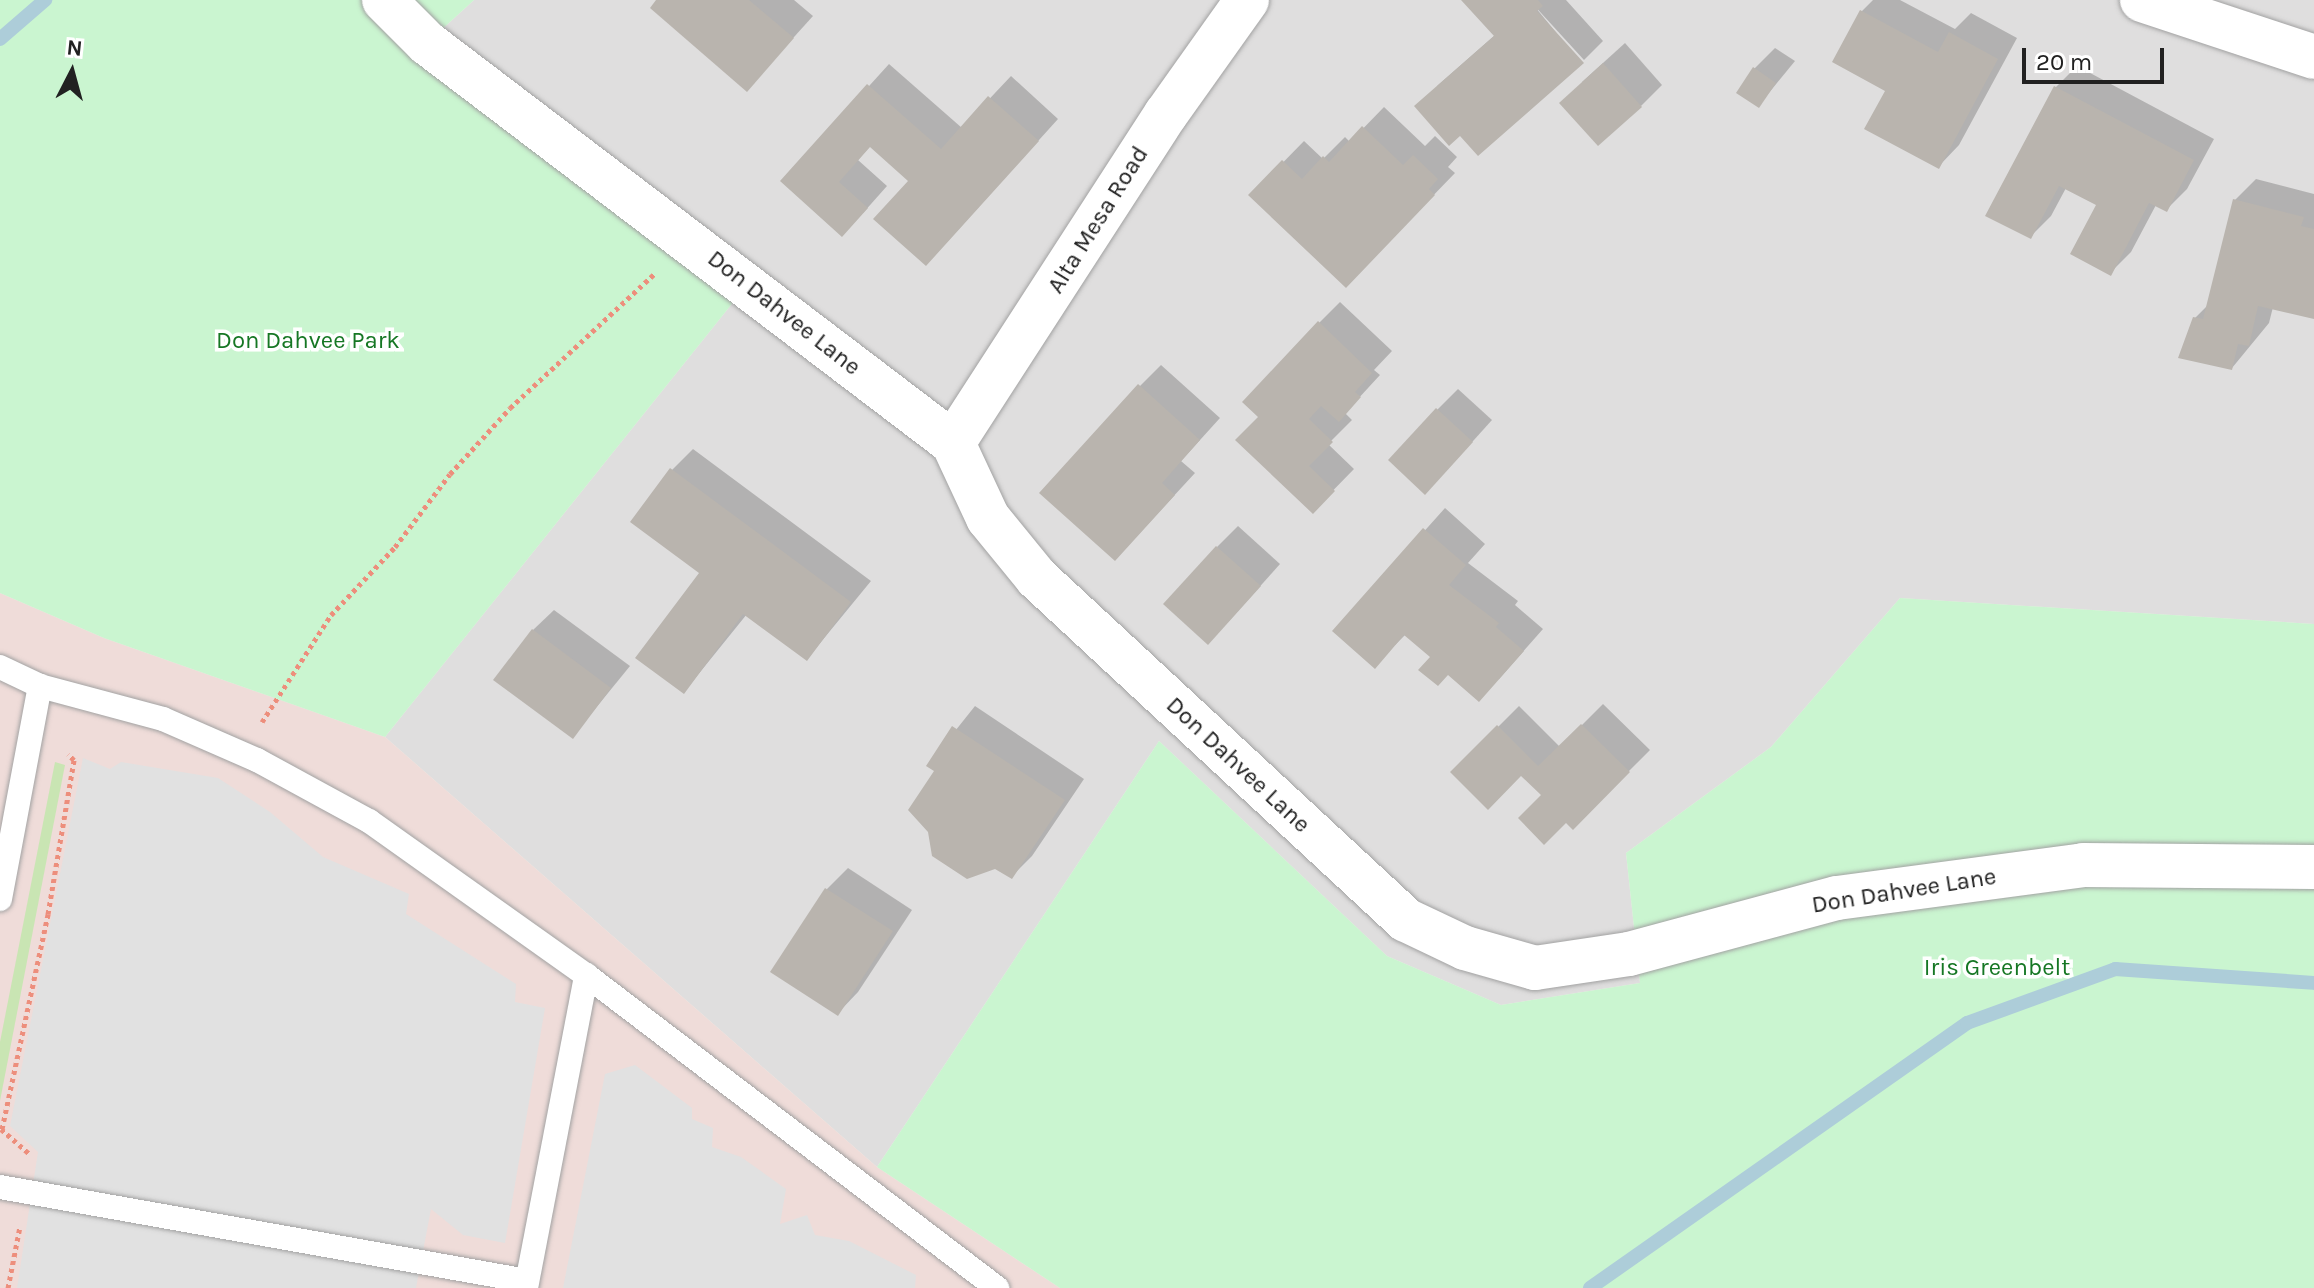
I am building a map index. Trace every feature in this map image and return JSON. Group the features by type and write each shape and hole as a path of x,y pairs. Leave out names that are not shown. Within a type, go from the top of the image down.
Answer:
{"street":[{"name":"Don Dahvee Lane","path":"384,0 427,43 953,443 988,518 1037,578 1406,920 1465,948 1535,968 1629,954 1837,898 2083,865 2314,867"},
{"name":"Alta Mesa Road","path":"953,443 1166,114 1247,0"},
{"path":"2142,0 2314,57"}],"lane":[{"path":"0,667 40,686 150,714 257,760 369,821 586,975 997,1288"},
{"path":"0,899 40,686"},
{"path":"0,1187 527,1285 586,975"}],"path":[{"path":"259,727 331,615 395,547 450,474 510,408 648,282 684,237"},
{"path":"32,1156 1,1129 48,914 74,760 68,754"},
{"path":"8,1288 21,1219"}],"shaded area":[{"path":"474,0 2314,0 2314,624 1900,598 1771,747 1626,853 1640,983 1501,1005 1387,956 1159,741 877,1167 385,737 747,285 427,43"},
{"path":"0,593 104,638 385,737 877,1167 1060,1288 0,1288"},
{"path":"83,758 110,769 121,762 218,778 270,812 323,857 409,894 406,914 516,984 515,1002 545,1008 505,1243 463,1235 431,1209 416,1288 17,1288 38,1152 10,1126"},
{"path":"635,1065 692,1108 692,1119 713,1128 712,1147 741,1157 786,1189 780,1224 807,1215 815,1235 849,1241 916,1275 915,1288 563,1288 605,1074"}],"green space":[{"name":"Don Dahvee Park","path":"0,0 474,0 427,43 747,285 385,737 104,638 0,593"},
{"name":"Iris Greenbelt","path":"1900,598 2314,624 2314,1288 1060,1288 877,1167 1159,741 1387,956 1501,1005 1640,983 1626,853 1771,747"},
{"path":"55,762 65,765 0,1101 0,1042"}],"building":[{"path":"656,0 749,0 794,38 747,92 650,8"},
{"path":"1461,0 1538,0 1543,6 1537,11 1584,63 1478,156 1460,136 1449,146 1414,106 1494,36"},
{"path":"1860,10 1938,52 1949,32 1998,59 1939,169 1864,129 1885,91 1832,62"},
{"path":"1603,63 1642,107 1598,146 1559,103"},
{"path":"1753,67 1776,83 1759,108 1736,93"},
{"path":"867,84 941,149 988,96 1039,141 926,266 873,219 908,181 870,147 839,182 868,208 842,237 780,181"},
{"path":"2054,86 2194,160 2167,212 2149,203 2111,276 2070,254 2096,205 2059,186 2031,239 1985,216"},
{"path":"1362,126 1403,165 1413,155 1438,179 1429,189 1435,195 1346,288 1248,195 1282,160 1302,179 1323,156 1329,162"},
{"path":"2233,199 2304,217 2301,226 2314,229 2314,319 2258,306 2249,346 2238,344 2232,370 2178,358 2193,317 2203,319"},
{"path":"1318,321 1372,373 1355,392 1361,397 1339,422 1321,406 1309,419 1333,442 1309,466 1335,491 1313,514 1235,440 1258,417 1242,402"},
{"path":"1138,384 1200,440 1162,483 1175,495 1115,561 1039,493"},
{"path":"1436,408 1473,442 1425,495 1388,460"},
{"path":"670,468 851,602 807,661 743,614 684,694 635,658 699,573 630,522"},
{"path":"1423,528 1466,565 1449,585 1499,623 1496,627 1524,651 1479,702 1448,675 1438,686 1418,670 1430,657 1404,635 1375,669 1332,631"},
{"path":"1216,546 1261,586 1208,645 1163,604"},
{"path":"532,629 611,688 573,739 493,680"},
{"path":"1581,724 1630,772 1573,830 1566,823 1544,845 1518,818 1541,795 1521,776 1488,810 1450,772 1497,725 1538,766"},
{"path":"952,726 1065,800 1012,879 995,869 967,879 932,856 928,832 908,810 934,771 926,766"},
{"path":"825,888 893,931 838,1016 770,972"}],"waterway":[{"path":"0,39 45,0"},
{"path":"1590,1288 1967,1023 2115,969 2314,983"}]}
